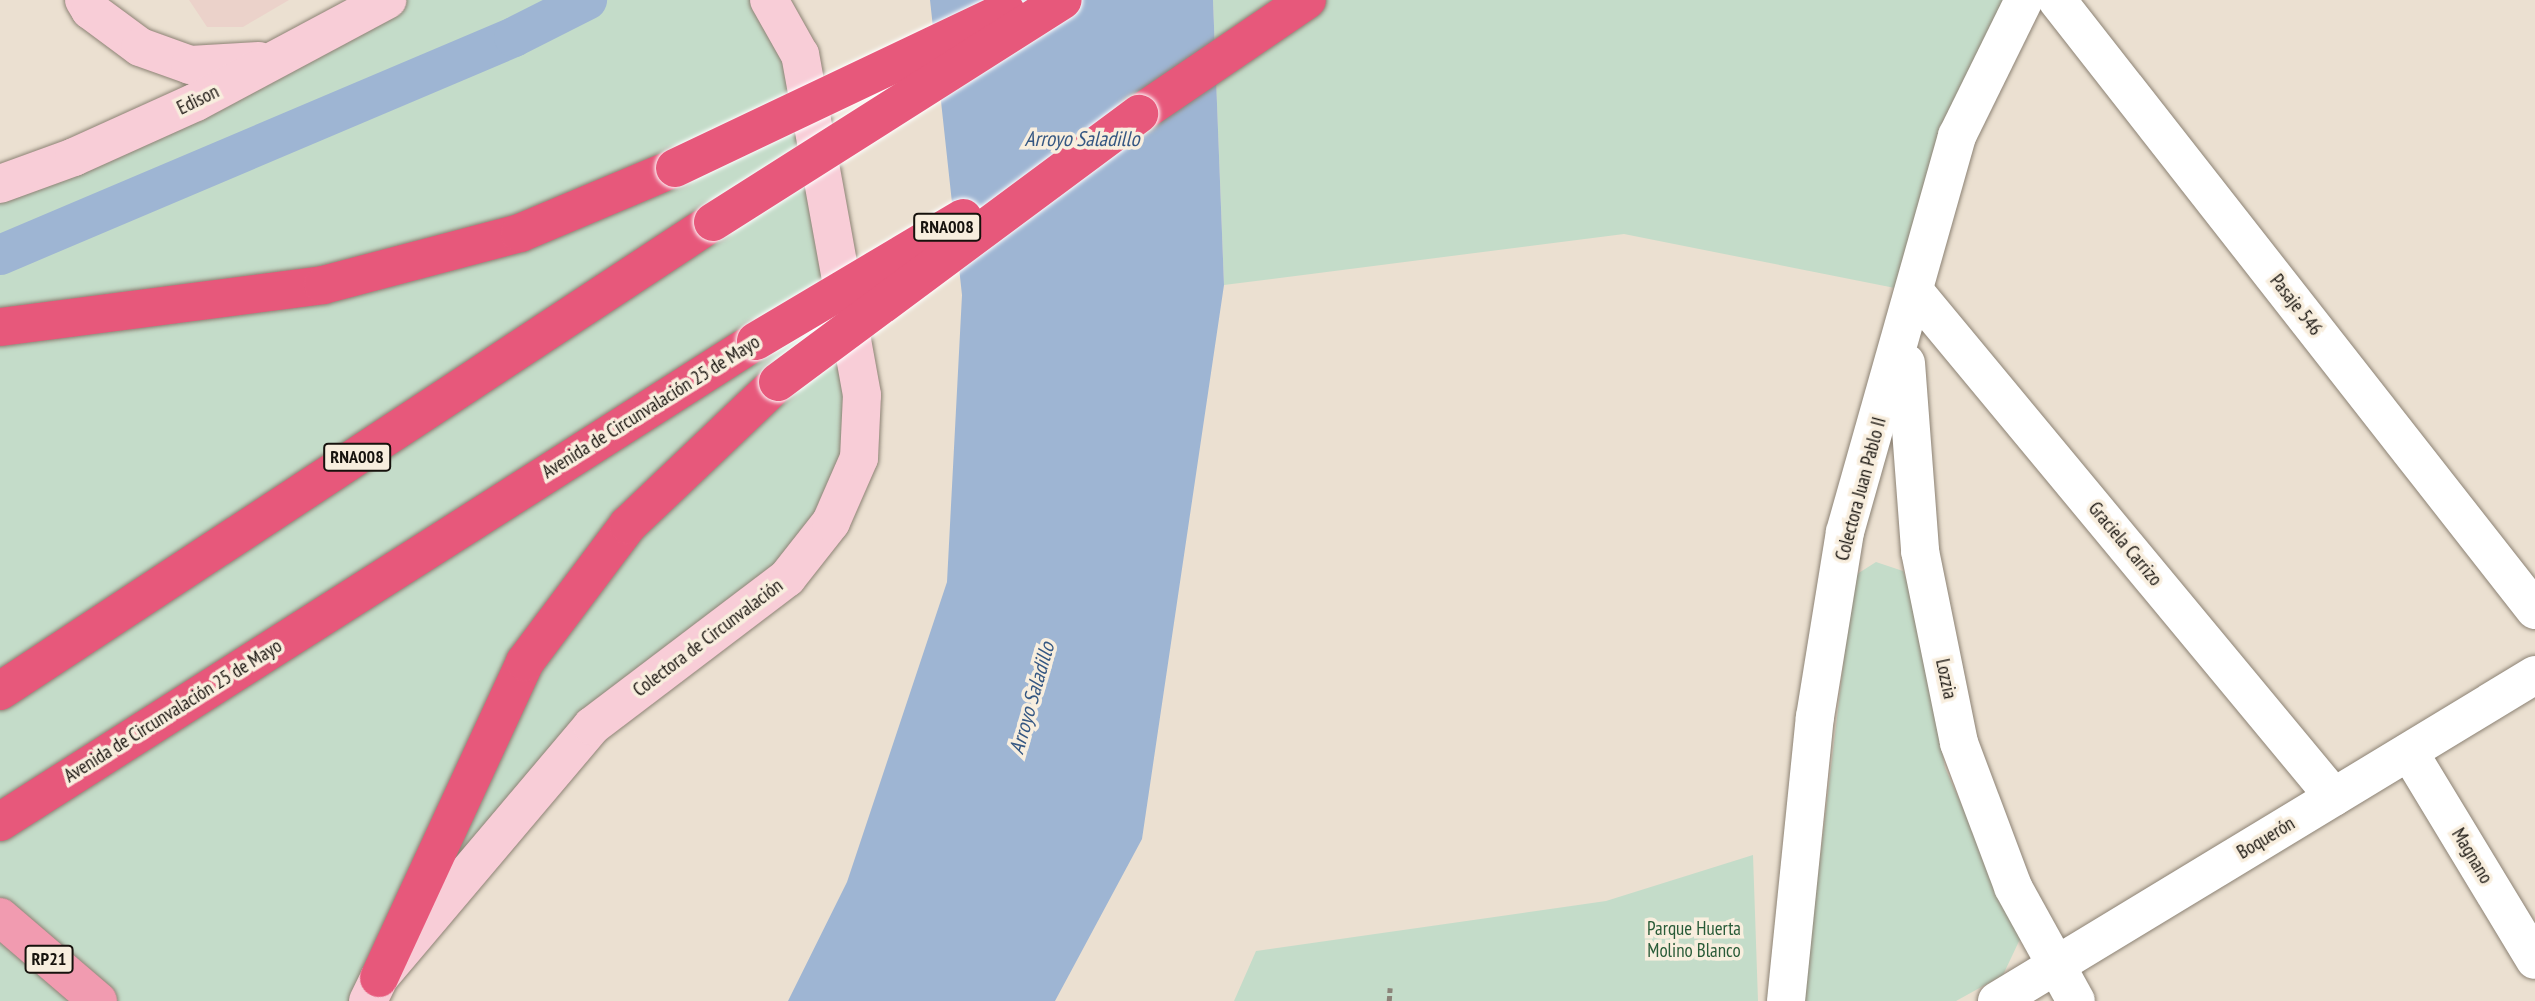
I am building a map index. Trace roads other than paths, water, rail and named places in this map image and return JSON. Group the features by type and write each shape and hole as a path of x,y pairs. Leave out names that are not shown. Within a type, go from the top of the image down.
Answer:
{"highway":[{"path":"0,327 323,285 520,233 675,168 1030,0"},
{"name":"RNA008","path":"0,691 713,222 1063,0"},
{"name":"Avenida de Circunvalación 25 de Mayo","path":"0,822 756,341 1139,114 1307,0"},
{"path":"373,990 526,662 628,526 778,382 1139,114"}],"main road":[{"path":"84,0 90,10 140,47 190,65 241,65 296,52"},
{"name":"Edison","path":"0,184 75,157 296,52 387,0"},
{"name":"Colectora de Circunvalación","path":"373,990 592,726 787,578 831,522 859,458 862,394 800,55 769,0"},
{"name":"RP21","path":"0,917 98,1001"}],"street":[{"name":"Colectora Juan Pablo II","path":"1786,1001 1815,717 1845,532 1904,333 1957,135 2025,0"},
{"name":"Pasaje 546","path":"2057,0 2535,610"},
{"name":"Graciela Carrizo","path":"1915,292 2334,796"},
{"name":"Lozzia","path":"1904,333 1920,551 1959,743 2013,887 2054,966 2076,1001"},
{"name":"Boquerón","path":"1997,1001 2535,676"},
{"name":"Magnano","path":"2409,752 2535,960"}],"water":[{"name":"Arroyo Saladillo","path":"930,0 1213,0 1224,285 1142,839 1055,1001 788,1001 847,882 947,582 962,295"}],"waterway":[{"path":"0,255 514,37 587,0"}],"park label":[{"name":"Parque Huerta Molino Blanco","path":"1694,940"}]}
